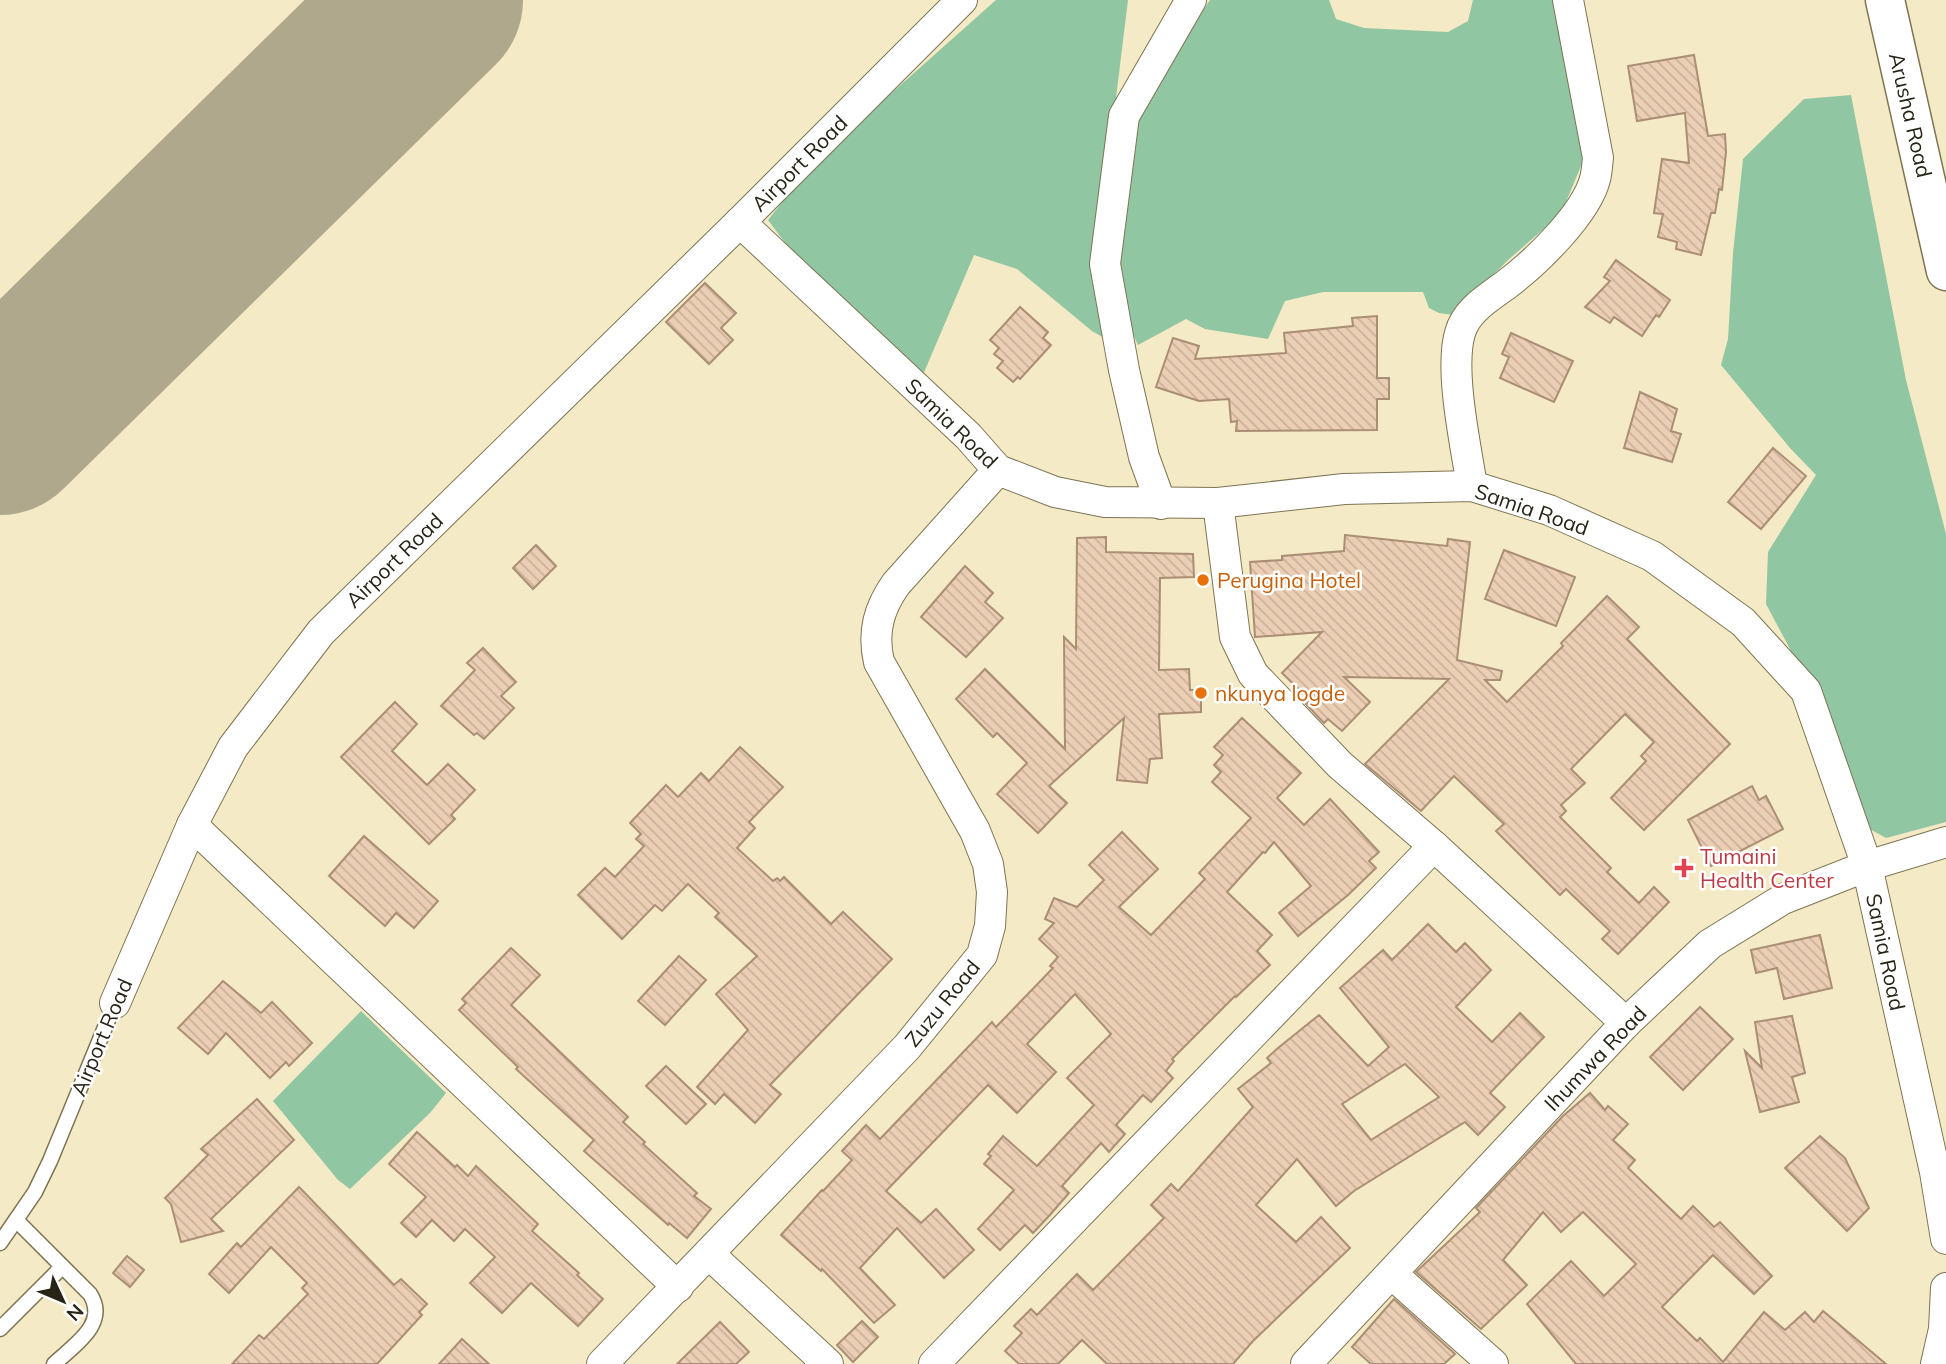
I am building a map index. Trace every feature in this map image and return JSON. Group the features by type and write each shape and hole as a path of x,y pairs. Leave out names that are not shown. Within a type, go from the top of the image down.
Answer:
{"highway":[{"name":"Arusha Road","path":"1885,0 1946,271"}],"street":[{"name":"Airport Road","path":"115,1003 192,825 233,747 321,632 740,222 962,0"},
{"path":"1161,504 1144,457 1105,264 1124,116 1191,0"},
{"path":"1472,486 1460,397 1457,358 1460,332 1469,316 1482,302 1509,283 1560,235 1587,198 1595,180 1598,158 1568,0"},
{"name":"Samia Road","path":"740,222 968,436 998,470 1055,492 1105,502 1161,504 1219,503 1344,489 1472,486 1549,510 1652,556 1743,622 1805,691 1867,866 1935,1172 1946,1239"},
{"name":"Zuzu Road","path":"602,1364 908,1047 982,955 990,926 992,892 988,864 975,831 879,662 875,643 877,622 884,602 897,583 998,470"},
{"path":"1219,503 1234,637 1253,674 1340,765 1434,846 1626,1023"},
{"path":"192,825 678,1287"},
{"name":"Ihumwa Road","path":"1306,1364 1626,1023 1710,944 1783,899 1867,866 1946,842"},
{"path":"934,1364 1434,846"},
{"path":"709,1254 828,1364"},
{"path":"1392,1274 1493,1364"},
{"path":"1936,1364 1944,1329 1946,1288"}],"lane":[{"name":"Airport Road","path":"0,1243 35,1192 50,1161 115,1003"},
{"path":"16,1220 90,1294 97,1308 97,1316 89,1331 54,1364"},
{"path":"0,1329 62,1267"}],"green space":[{"path":"996,0 1128,0 1108,163 1106,339 1092,331 1017,269 974,255 922,377 801,264 768,220 814,162"},
{"path":"1210,0 1329,0 1336,19 1364,28 1448,32 1468,21 1473,0 1554,0 1588,149 1561,214 1508,260 1453,315 1429,308 1423,292 1323,292 1285,301 1268,339 1205,329 1186,319 1138,345 1124,315 1118,238 1133,131 1168,61"},
{"path":"1851,95 1906,380 1946,534 1946,822 1886,838 1868,828 1829,722 1766,604 1768,552 1816,475 1721,365 1728,339 1733,253 1743,159 1804,99"},
{"path":"361,1011 446,1093 430,1113 350,1189 338,1180 273,1101"}],"building":[{"path":"1694,55 1708,136 1725,134 1726,152 1722,190 1719,189 1715,213 1711,213 1701,255 1676,249 1677,242 1658,237 1663,214 1654,213 1662,159 1689,163 1685,113 1637,121 1628,66"},
{"path":"1616,260 1670,300 1642,336 1614,317 1610,323 1585,307 1610,281 1604,277"},
{"path":"705,283 736,313 721,328 733,340 709,364 666,322"},
{"path":"1020,307 1048,332 1043,338 1051,345 1020,379 1018,377 1013,382 997,368 1003,361 994,354 999,348 990,340"},
{"path":"1377,316 1377,378 1389,378 1389,399 1377,399 1377,430 1236,431 1237,421 1231,422 1229,399 1199,401 1156,387 1173,338 1199,346 1195,359 1286,353 1284,333 1353,326 1352,318"},
{"path":"1511,333 1573,361 1554,402 1500,378 1509,357 1502,354"},
{"path":"1640,392 1677,409 1671,431 1681,434 1672,462 1624,448"},
{"path":"1773,448 1806,476 1761,529 1728,502"},
{"path":"1345,535 1447,546 1448,539 1470,542 1457,660 1502,671 1500,680 1485,680 1507,702 1563,646 1561,643 1607,596 1639,627 1627,639 1730,744 1644,830 1611,798 1646,761 1641,756 1654,742 1625,714 1571,769 1585,783 1561,805 1566,811 1560,817 1611,868 1607,872 1639,903 1654,887 1669,902 1618,954 1602,939 1610,931 1566,889 1560,895 1496,831 1504,824 1454,776 1421,811 1365,764 1449,679 1344,677 1370,702 1342,731 1328,719 1324,723 1306,704 1310,700 1282,673 1322,632 1255,637 1250,562 1282,560 1282,556 1344,551"},
{"path":"1106,537 1106,552 1193,554 1194,577 1160,578 1159,670 1189,669 1190,690 1201,690 1201,712 1159,714 1162,758 1150,759 1147,783 1117,780 1124,718 1049,786 1067,803 1038,833 997,794 1027,763 997,733 993,737 956,699 985,669 1065,749 1064,637 1076,649 1077,538"},
{"path":"536,545 556,566 533,589 513,568"},
{"path":"1504,550 1575,577 1556,626 1485,599"},
{"path":"965,566 993,593 985,602 1003,618 966,657 921,617"},
{"path":"483,648 516,682 501,696 514,708 484,739 477,733 474,735 441,706 475,670 467,663"},
{"path":"395,702 417,724 392,751 427,785 448,764 475,790 451,815 455,819 429,844 341,757"},
{"path":"1242,718 1301,773 1277,798 1304,825 1330,799 1379,852 1369,861 1376,868 1298,936 1279,913 1311,886 1274,842 1263,852 1227,892 1272,935 1257,951 1270,965 1172,1059 1174,1061 1166,1071 1173,1078 1151,1102 1143,1095 1116,1125 1125,1134 1109,1152 1101,1143 1062,1186 1069,1193 1033,1233 1025,1225 1000,1250 978,1229 1014,1190 984,1164 991,1156 988,1154 1003,1136 1037,1166 1094,1105 1067,1078 1111,1034 1075,994 1027,1044 1056,1072 1017,1113 988,1085 886,1191 921,1223 936,1209 974,1250 944,1278 897,1228 860,1268 895,1305 874,1323 822,1269 821,1271 781,1235 852,1160 842,1151 866,1125 880,1139 992,1022 996,1027 1053,968 1050,966 1058,957 1039,939 1054,923 1045,919 1054,898 1077,907 1104,880 1089,865 1122,832 1158,869 1119,907 1151,935 1205,879 1199,873 1251,818 1212,782 1221,772 1214,765 1223,755 1214,747"},
{"path":"740,747 783,787 749,822 755,828 737,848 773,881 777,878 780,881 784,877 831,924 843,912 892,959 770,1085 781,1094 755,1123 724,1094 715,1104 697,1087 748,1030 716,994 757,956 715,917 719,913 688,884 662,911 655,905 622,939 578,895 605,868 615,877 644,846 636,839 641,834 630,823 666,785 678,797 701,773 709,781"},
{"path":"1752,786 1759,800 1766,796 1783,829 1711,866 1688,820"},
{"path":"364,836 438,901 414,928 396,913 385,926 329,876"},
{"path":"1428,924 1456,952 1465,943 1491,970 1456,1007 1492,1042 1520,1013 1544,1037 1490,1093 1505,1107 1478,1135 1465,1122 1354,1191 1336,1206 1297,1159 1256,1205 1296,1242 1321,1217 1350,1248 1253,1341 1233,1364 1107,1364 1082,1340 1058,1364 1019,1364 1005,1351 1022,1333 1014,1326 1031,1309 1037,1315 1077,1274 1093,1290 1164,1218 1151,1205 1171,1184 1178,1191 1253,1107 1238,1089 1271,1063 1267,1058 1319,1015 1368,1066 1389,1047 1340,988 1383,950 1392,960","holes":["1405,1064 1439,1097 1371,1140 1342,1104"]},
{"path":"1820,935 1832,988 1784,999 1777,968 1756,973 1751,950"},
{"path":"511,948 540,975 511,1005 628,1117 623,1122 697,1193 694,1196 711,1209 687,1238 669,1223 668,1225 584,1151 594,1140 516,1069 518,1067 459,1010 466,1003 462,999"},
{"path":"679,956 706,980 665,1025 638,1001"},
{"path":"223,981 261,1013 272,1002 312,1043 289,1066 286,1062 270,1078 226,1033 208,1054 178,1028"},
{"path":"1700,1007 1733,1039 1683,1090 1650,1057"},
{"path":"1792,1016 1805,1073 1792,1077 1799,1102 1760,1112 1745,1051 1762,1068 1755,1022"},
{"path":"666,1066 706,1104 686,1124 646,1086"},
{"path":"1590,1093 1605,1110 1608,1106 1628,1124 1613,1140 1635,1160 1628,1168 1681,1219 1693,1206 1714,1227 1720,1222 1772,1276 1754,1294 1713,1255 1662,1307 1697,1341 1700,1338 1723,1362 1764,1312 1785,1330 1805,1312 1814,1322 1823,1311 1886,1364 1576,1364 1527,1304 1571,1261 1604,1296 1636,1264 1583,1212 1561,1232 1543,1212 1503,1260 1527,1285 1481,1329 1416,1272 1480,1212 1476,1208 1563,1116"},
{"path":"257,1099 294,1140 211,1219 223,1231 181,1242 171,1204 165,1198 208,1155 201,1149"},
{"path":"417,1132 468,1176 476,1166 538,1224 532,1231 579,1273 577,1275 603,1299 578,1326 531,1283 502,1313 470,1283 495,1257 465,1229 454,1241 432,1220 416,1237 401,1223 426,1197 389,1164"},
{"path":"1820,1136 1845,1158 1869,1208 1847,1231 1785,1168"},
{"path":"299,1187 394,1285 401,1279 427,1304 419,1312 422,1315 377,1364 232,1364 259,1335 264,1339 308,1294 302,1288 307,1283 271,1247 229,1293 209,1274 237,1243 241,1247"},
{"path":"127,1256 144,1270 130,1287 113,1273"},
{"path":"1394,1299 1455,1354 1444,1364 1371,1364 1352,1347"},
{"path":"862,1321 878,1337 853,1362 837,1345"},
{"path":"720,1322 749,1352 736,1364 677,1364"},
{"path":"462,1339 489,1364 439,1364"}],"runway":[{"path":"0,425 433,0"}],"place":[{"name":"Perugina Hotel","path":"1203,580"},
{"name":"nkunya logde","path":"1201,693"},
{"name":"Tumaini Health Center","path":"1684,868"}]}
